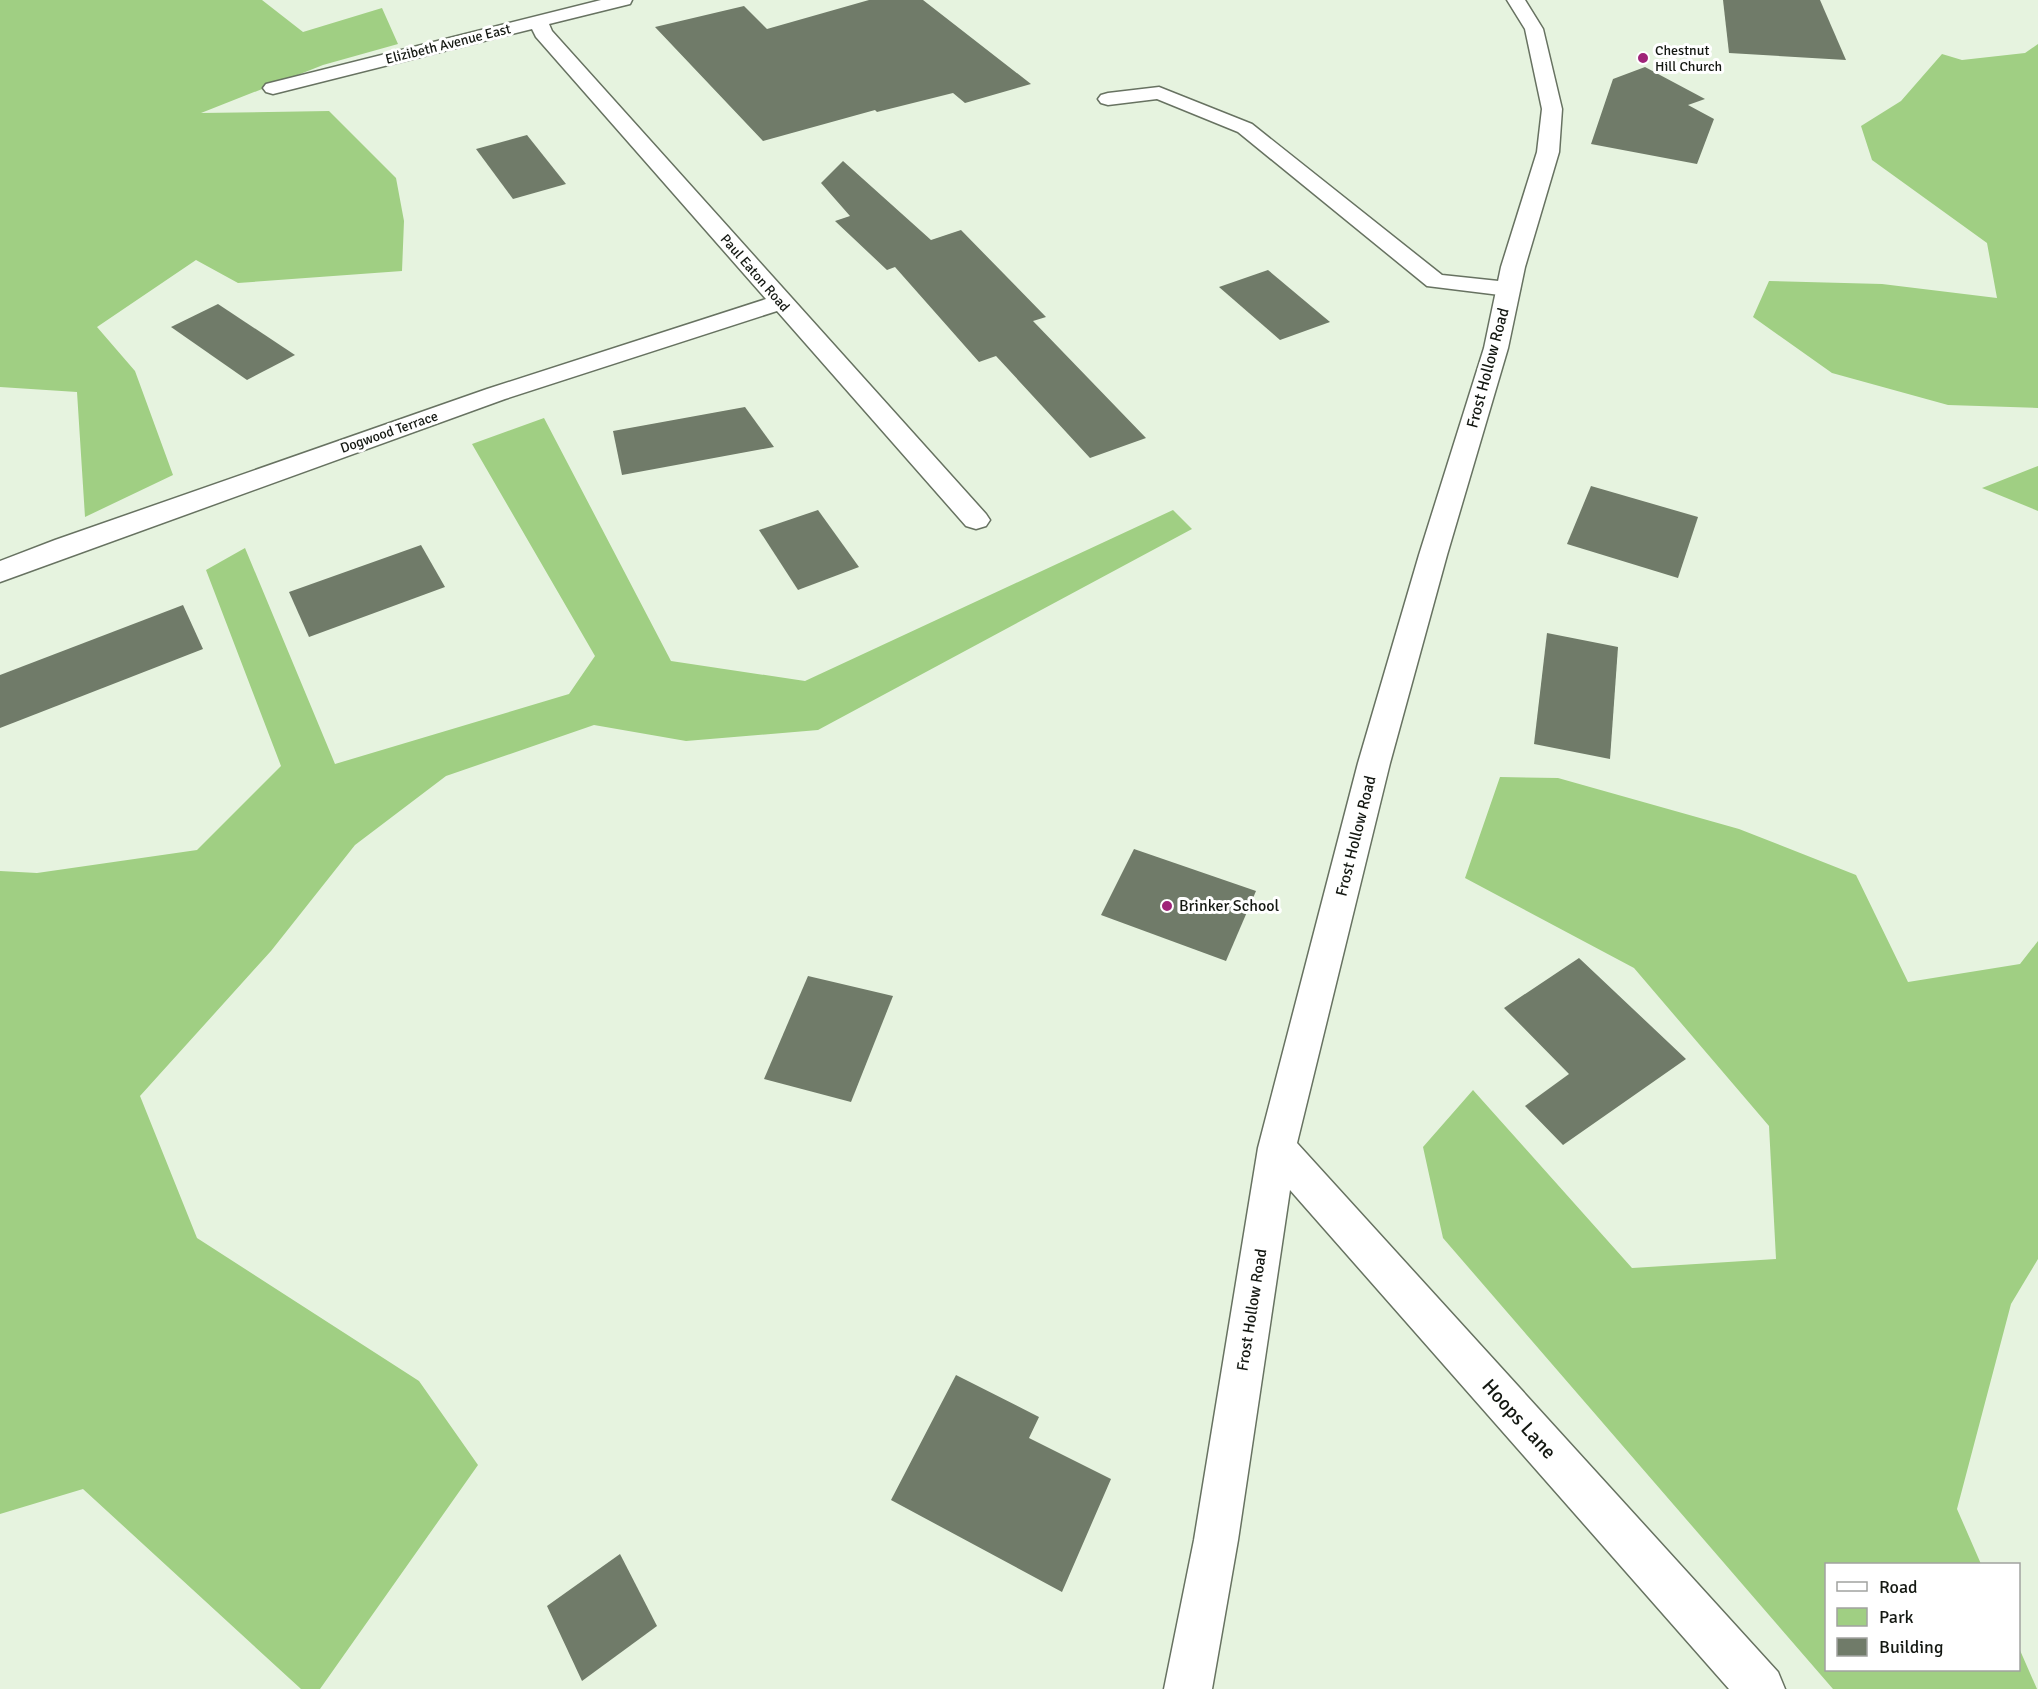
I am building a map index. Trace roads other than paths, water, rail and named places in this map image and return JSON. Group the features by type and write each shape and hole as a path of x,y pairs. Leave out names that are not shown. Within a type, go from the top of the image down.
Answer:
{"street":[{"name":"Elizibeth Avenue East","path":"273,88 623,0"},
{"name":"Frost Hollow Road","path":"1188,1689 1216,1540 1277,1148 1374,763 1433,555 1496,348 1513,267 1548,152 1552,110 1534,29 1516,0"},
{"name":"Paul Eaton Road","path":"538,22 543,33 976,520"},
{"path":"1108,99 1159,93 1245,128 1434,281 1508,289"},
{"name":"Dogwood Terrace","path":"0,572 66,546 496,394 780,302"},
{"name":"Hoops Lane","path":"1277,1148 1761,1689"}],"place":[{"name":"Chestnut Hill Church","path":"1643,58"},
{"name":"Brinker School","path":"1167,906"}]}
